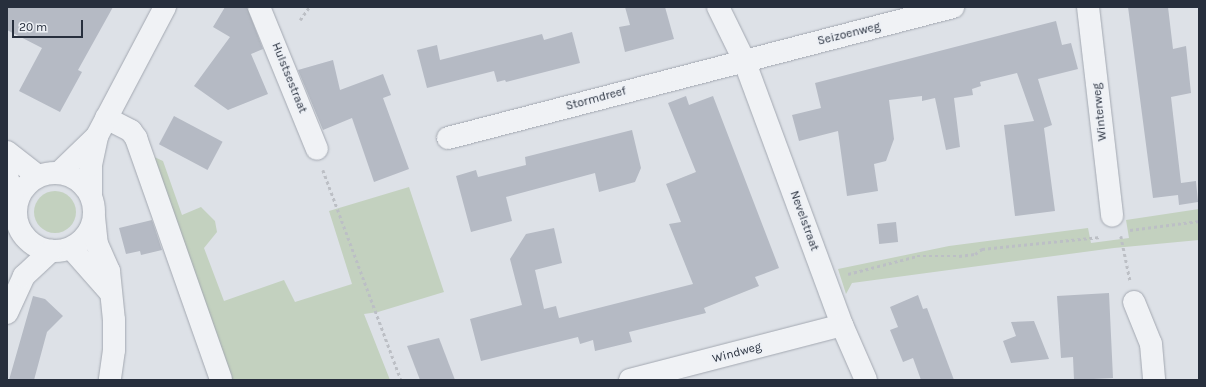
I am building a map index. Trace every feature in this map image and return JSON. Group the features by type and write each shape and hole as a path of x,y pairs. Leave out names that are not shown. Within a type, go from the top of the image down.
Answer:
{"street":[{"path":"110,380 114,350 114,320 109,291 109,271 98,244 92,205 91,165 102,127 165,7"},
{"name":"Hulstsestraat","path":"259,7 317,149"},
{"name":"Nevelstraat","path":"718,7 744,60 827,280 842,325 866,380"},
{"name":"Seizoenweg","path":"744,60 953,7"},
{"name":"Winterweg","path":"1088,7 1114,230"},
{"name":"Stormdreef","path":"448,138 744,60"},
{"path":"109,291 61,250 32,244 17,218 22,189 48,174 102,127 130,130 136,138 221,380"},
{"path":"7,152 48,174 78,180 92,205 87,235 61,250 24,276 7,313"},
{"path":"7,175 17,218 24,276"},
{"path":"1134,302 1151,344 1154,380"},
{"name":"Windweg","path":"630,380 699,372 842,325"}],"path":[{"path":"300,20 309,7"},
{"path":"317,149 327,184 401,380"},
{"path":"827,280 917,256 959,256 975,254 982,249 1070,238 1087,240 1114,230 1199,221"},
{"path":"1114,230 1134,302"}],"green space":[{"path":"150,155 163,161 182,215 201,207 215,221 217,232 204,248 224,301 284,280 295,302 352,284 329,211 409,187 444,292 378,312 364,314 390,380 232,380 211,331"},
{"path":"51,191 59,191 67,194 73,200 76,212 73,224 67,230 59,233 51,233 43,230 37,224 34,216 34,208 37,200 43,194"},
{"path":"1199,209 1199,240 1114,248 852,283 846,294 838,269 949,246 1088,228 1091,243 1129,238 1126,220"}],"building":[{"path":"7,7 113,7 78,70 82,72 60,112 19,91 42,48 7,30"},
{"path":"225,7 247,7 263,49 251,54 268,94 228,110 194,86 230,37 213,27"},
{"path":"625,7 665,7 674,39 625,52 619,27 630,25"},
{"path":"1128,7 1168,7 1173,49 1186,46 1191,93 1171,97 1181,183 1196,181 1198,202 1179,205 1178,195 1153,198"},
{"path":"1056,21 1062,45 1071,43 1078,69 1038,79 1052,125 1044,128 1055,211 1015,216 1004,125 1034,121 1017,73 980,82 981,86 972,89 973,95 954,98 960,147 946,150 935,98 922,101 922,96 889,100 894,139 886,161 874,164 878,191 847,196 838,131 799,141 792,115 821,108 815,83"},
{"path":"572,32 580,63 506,82 505,80 497,82 494,71 427,88 417,50 437,45 440,60 542,34 544,40"},
{"path":"333,60 340,90 383,74 391,95 383,98 409,169 374,182 352,118 323,130 298,70"},
{"path":"686,96 689,105 713,96 779,268 755,277 759,286 704,308 706,313 629,332 632,342 595,351 593,340 580,344 578,337 481,361 470,319 522,305 510,259 526,234 554,228 562,263 535,270 544,309 556,306 559,318 693,284 669,224 681,222 666,184 696,172 668,103"},
{"path":"174,116 223,142 208,170 159,144"},
{"path":"632,130 641,168 635,182 599,192 595,173 506,197 512,221 471,232 456,176 476,170 478,177 526,165 525,157"},
{"path":"152,220 162,250 141,255 140,251 126,254 119,228"},
{"path":"896,222 898,242 879,244 877,224"},
{"path":"1109,293 1113,378 1074,380 1073,357 1061,358 1057,296"},
{"path":"918,295 923,309 927,308 954,380 921,380 913,358 903,362 890,330 898,327 890,307"},
{"path":"33,296 45,299 63,316 47,332 34,380 9,380"},
{"path":"1034,321 1049,359 1011,363 1003,341 1016,336 1011,322"},
{"path":"439,338 455,380 420,380 407,346"}]}
